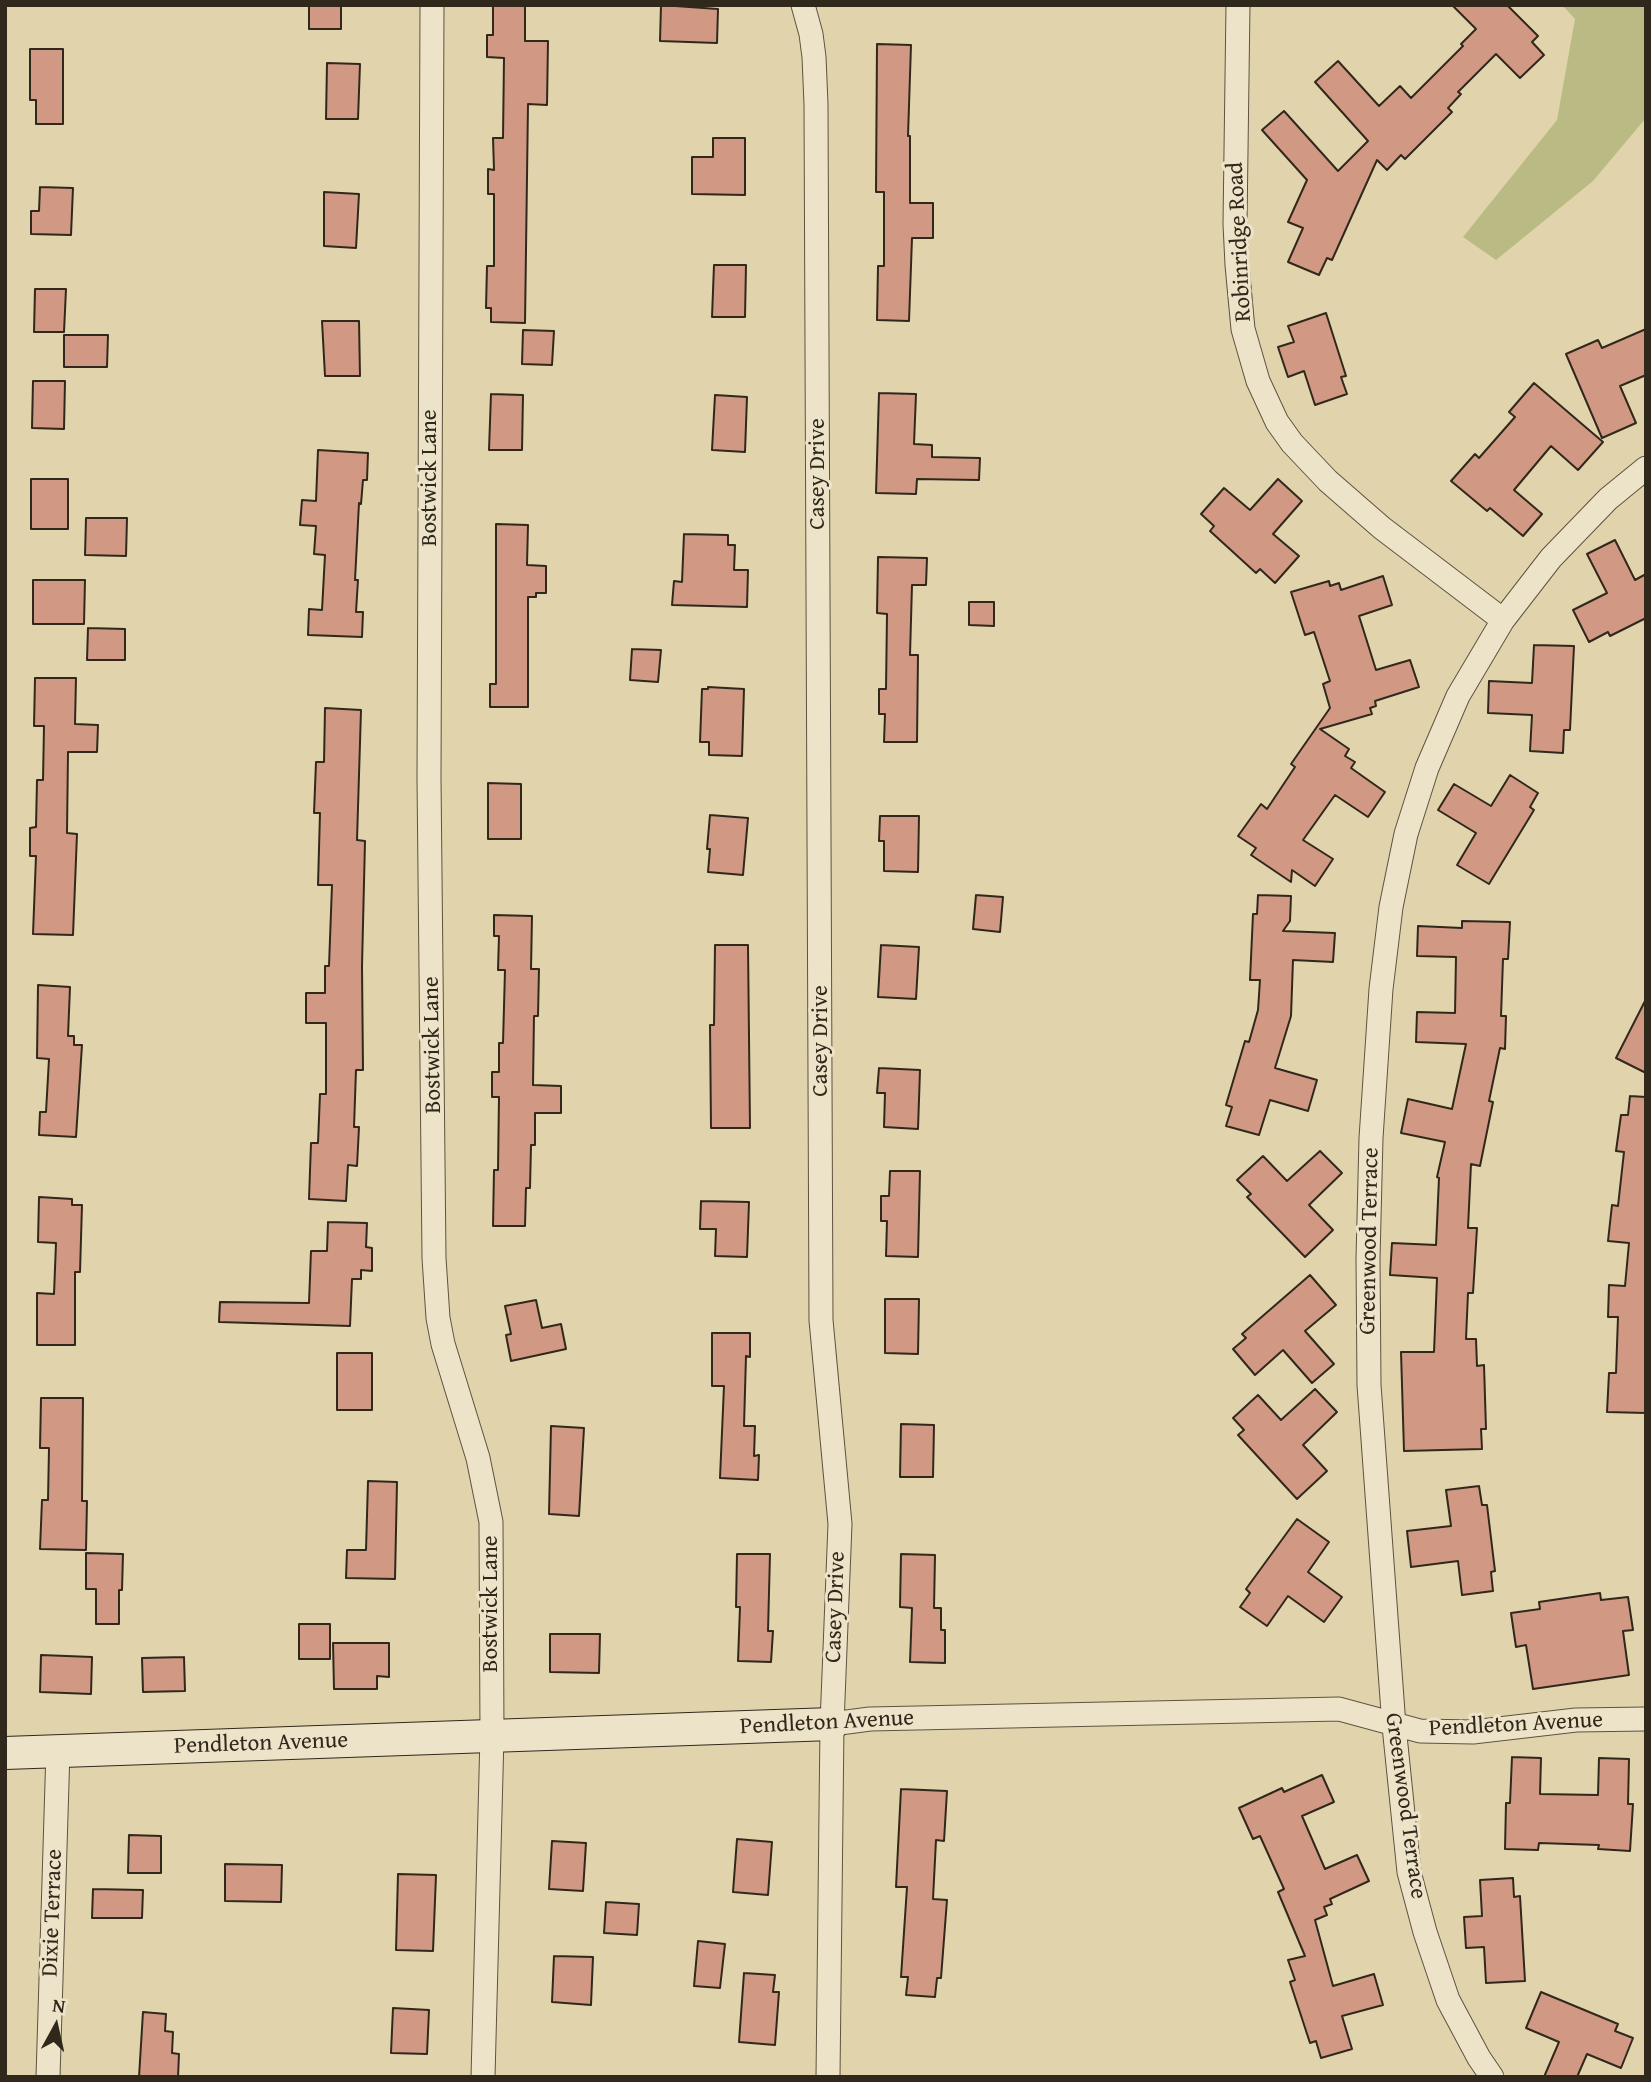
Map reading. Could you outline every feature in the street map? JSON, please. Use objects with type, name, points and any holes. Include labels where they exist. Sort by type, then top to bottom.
[{"type":"street","name":"Bostwick Lane","points":[[432,5],[429,778],[435,1289],[443,1344],[478,1458],[491,1522],[492,1736],[484,2077]]},
{"type":"street","name":"Casey Drive","points":[[803,5],[811,34],[816,104],[821,1320],[839,1524],[832,1724],[828,2077]]},
{"type":"street","name":"Robinridge Road","points":[[1238,5],[1235,224],[1237,265],[1243,329],[1267,402],[1292,443],[1328,481],[1382,528],[1503,621]]},
{"type":"street","name":"Greenwood Terrace","points":[[1492,2077],[1448,2000],[1425,1932],[1409,1872],[1394,1726],[1369,1385],[1371,1138],[1381,989],[1397,870],[1415,801],[1458,696],[1503,621],[1534,578],[1577,529],[1646,468]]},
{"type":"street","name":"Pendleton Avenue","points":[[5,1753],[832,1724],[870,1719],[1339,1709],[1420,1731],[1473,1732],[1576,1720],[1646,1719]]},
{"type":"street","name":"Dixie Terrace","points":[[48,2077],[58,1750]]},
{"type":"green space","points":[[1562,5],[1646,5],[1646,118],[1593,181],[1496,260],[1463,237],[1557,120],[1575,19]]},
{"type":"building","points":[[309,5],[341,5],[341,29],[309,29]]},
{"type":"building","points":[[493,5],[525,6],[525,41],[548,41],[547,105],[528,104],[525,323],[491,322],[491,308],[486,308],[487,266],[494,266],[494,194],[488,194],[488,169],[494,170],[493,138],[503,138],[504,58],[487,57],[487,35],[493,35]]},
{"type":"building","points":[[661,5],[718,9],[717,43],[660,41]]},
{"type":"building","points":[[1452,5],[1507,5],[1538,36],[1532,42],[1544,55],[1520,78],[1496,54],[1458,92],[1461,94],[1448,108],[1452,112],[1405,159],[1401,155],[1387,170],[1377,160],[1332,260],[1327,258],[1319,275],[1288,262],[1303,228],[1288,222],[1307,180],[1262,130],[1284,111],[1338,171],[1368,141],[1315,82],[1338,61],[1379,106],[1400,86],[1411,98],[1463,46],[1461,44],[1476,29]]},
{"type":"building","points":[[877,44],[911,45],[908,136],[910,203],[933,203],[933,238],[912,238],[909,321],[877,320],[878,266],[884,266],[884,192],[876,192]]},
{"type":"building","points":[[30,49],[63,49],[63,124],[36,124],[36,100],[30,100]]},
{"type":"building","points":[[327,63],[360,64],[358,119],[326,119]]},
{"type":"building","points":[[713,138],[745,138],[745,195],[692,194],[692,157],[713,157]]},
{"type":"building","points":[[40,187],[73,188],[71,235],[31,234],[31,211],[39,211]]},
{"type":"building","points":[[324,192],[359,194],[356,248],[324,246]]},
{"type":"building","points":[[714,265],[746,265],[745,317],[712,317]]},
{"type":"building","points":[[35,289],[66,289],[64,332],[34,332]]},
{"type":"building","points":[[1326,313],[1346,376],[1341,377],[1347,394],[1315,405],[1304,371],[1288,377],[1278,347],[1294,342],[1288,326]]},
{"type":"building","points":[[322,321],[359,321],[360,376],[325,376]]},
{"type":"building","points":[[1646,329],[1646,375],[1620,386],[1636,423],[1602,438],[1566,354],[1598,340],[1602,348]]},
{"type":"building","points":[[523,330],[554,331],[552,365],[522,364]]},
{"type":"building","points":[[64,335],[108,335],[107,367],[64,367]]},
{"type":"building","points":[[33,381],[65,381],[64,429],[32,428]]},
{"type":"building","points":[[1534,383],[1603,442],[1578,470],[1551,446],[1514,490],[1542,514],[1523,536],[1490,508],[1487,511],[1451,481],[1475,454],[1479,458],[1515,417],[1509,412]]},
{"type":"building","points":[[879,393],[916,394],[914,444],[932,445],[932,457],[980,458],[979,480],[917,479],[916,494],[876,493]]},
{"type":"building","points":[[491,394],[523,395],[522,450],[489,450]]},
{"type":"building","points":[[715,395],[747,397],[745,452],[712,450]]},
{"type":"building","points":[[318,450],[368,453],[367,480],[363,480],[361,504],[359,503],[355,580],[358,580],[356,612],[363,612],[362,637],[308,635],[309,609],[322,610],[325,555],[314,554],[316,526],[300,525],[302,500],[316,501]]},
{"type":"building","points":[[31,479],[68,479],[68,529],[31,529]]},
{"type":"building","points":[[1278,479],[1302,501],[1273,534],[1299,556],[1275,583],[1260,569],[1256,573],[1210,531],[1214,526],[1201,514],[1224,488],[1250,510]]},
{"type":"building","points":[[86,518],[127,518],[126,556],[85,555]]},
{"type":"building","points":[[496,524],[528,525],[527,565],[546,566],[546,593],[536,593],[536,597],[528,597],[528,707],[490,707],[490,684],[496,684]]},
{"type":"building","points":[[684,534],[728,535],[728,545],[735,545],[734,570],[748,570],[747,607],[672,605],[674,581],[682,582]]},
{"type":"building","points":[[1615,540],[1635,580],[1646,574],[1646,618],[1610,636],[1608,632],[1589,642],[1573,610],[1607,593],[1587,554]]},
{"type":"building","points":[[878,557],[927,558],[926,585],[912,585],[910,655],[918,655],[917,742],[884,742],[885,714],[879,714],[879,689],[886,689],[887,614],[877,613]]},
{"type":"building","points":[[1383,576],[1392,605],[1359,616],[1376,670],[1410,660],[1419,687],[1375,701],[1376,706],[1370,708],[1372,714],[1320,729],[1349,749],[1345,756],[1355,762],[1351,768],[1385,792],[1368,817],[1335,795],[1303,840],[1333,859],[1315,886],[1292,870],[1291,882],[1251,855],[1256,848],[1238,836],[1261,804],[1267,809],[1295,767],[1291,764],[1330,708],[1323,684],[1330,681],[1314,632],[1305,635],[1291,592],[1329,581],[1330,586],[1339,583],[1341,590]]},
{"type":"building","points":[[33,580],[85,580],[84,624],[33,624]]},
{"type":"building","points":[[969,602],[994,602],[994,626],[969,625]]},
{"type":"building","points":[[88,628],[125,629],[125,660],[87,660]]},
{"type":"building","points":[[1534,645],[1574,646],[1570,730],[1564,730],[1563,753],[1530,751],[1532,715],[1488,713],[1489,681],[1532,683]]},
{"type":"building","points":[[632,649],[661,650],[658,682],[630,680]]},
{"type":"building","points":[[35,678],[76,678],[75,724],[98,725],[97,752],[68,752],[67,833],[77,834],[73,935],[33,934],[36,856],[30,856],[30,828],[36,827],[37,780],[43,780],[44,726],[34,726]]},
{"type":"building","points":[[702,689],[744,689],[742,756],[709,755],[709,742],[700,742]]},
{"type":"building","points":[[325,708],[361,710],[357,840],[365,841],[363,1070],[356,1070],[354,1127],[359,1127],[357,1166],[348,1165],[346,1201],[309,1199],[311,1143],[318,1143],[320,1094],[326,1094],[326,1023],[306,1023],[306,993],[325,993],[325,966],[329,966],[332,885],[318,885],[320,813],[314,813],[316,762],[324,762]]},
{"type":"building","points":[[1510,775],[1538,793],[1530,807],[1534,810],[1489,884],[1457,865],[1476,833],[1438,810],[1454,784],[1491,806]]},
{"type":"building","points":[[488,783],[521,784],[521,839],[488,839]]},
{"type":"building","points":[[710,815],[748,818],[743,875],[708,872]]},
{"type":"building","points":[[880,816],[919,816],[918,872],[884,871],[884,841],[879,841]]},
{"type":"building","points":[[976,895],[1003,897],[1000,932],[973,929]]},
{"type":"building","points":[[1258,895],[1291,896],[1290,921],[1283,931],[1335,933],[1333,962],[1293,960],[1291,1016],[1275,1068],[1317,1080],[1308,1111],[1270,1100],[1259,1135],[1226,1126],[1232,1107],[1226,1105],[1245,1041],[1249,1042],[1258,1010],[1260,980],[1250,980],[1253,914],[1257,914]]},
{"type":"building","points":[[494,915],[532,916],[531,969],[539,969],[538,1016],[534,1016],[533,1085],[561,1086],[561,1113],[535,1113],[535,1145],[531,1145],[530,1188],[526,1188],[525,1226],[493,1226],[494,1170],[498,1170],[499,1097],[492,1097],[492,1072],[499,1072],[499,1043],[503,1043],[505,970],[498,970],[499,936],[494,936]]},
{"type":"building","points":[[1462,921],[1510,922],[1508,959],[1503,959],[1501,1016],[1506,1016],[1505,1049],[1500,1048],[1489,1101],[1493,1102],[1480,1166],[1471,1164],[1468,1228],[1477,1228],[1473,1293],[1468,1293],[1466,1339],[1476,1339],[1477,1366],[1484,1365],[1486,1429],[1481,1429],[1482,1449],[1404,1451],[1401,1352],[1434,1352],[1437,1278],[1390,1275],[1392,1243],[1436,1245],[1437,1177],[1445,1142],[1401,1133],[1408,1099],[1452,1109],[1466,1044],[1416,1042],[1417,1012],[1455,1013],[1456,957],[1417,956],[1418,926],[1462,928]]},
{"type":"building","points":[[715,945],[748,945],[750,1128],[711,1128],[710,1025],[714,1025]]},
{"type":"building","points":[[881,945],[919,947],[916,999],[878,997]]},
{"type":"building","points":[[38,985],[70,987],[68,1036],[74,1036],[74,1045],[82,1045],[76,1137],[39,1135],[40,1112],[46,1112],[49,1059],[37,1058]]},
{"type":"building","points":[[1646,999],[1646,1073],[1616,1058]]},
{"type":"building","points":[[879,1068],[920,1070],[918,1129],[884,1127],[885,1093],[877,1093]]},
{"type":"building","points":[[1630,1096],[1646,1097],[1646,1413],[1607,1412],[1609,1373],[1616,1373],[1618,1317],[1608,1317],[1609,1285],[1625,1286],[1629,1243],[1608,1241],[1612,1205],[1618,1206],[1624,1152],[1616,1151],[1621,1115],[1628,1115]]},
{"type":"building","points":[[1320,1151],[1342,1173],[1309,1205],[1333,1230],[1305,1257],[1247,1197],[1251,1194],[1237,1180],[1263,1156],[1287,1181]]},
{"type":"building","points":[[890,1171],[920,1171],[918,1257],[886,1256],[887,1221],[881,1221],[881,1196],[889,1196]]},
{"type":"building","points":[[39,1197],[72,1199],[72,1205],[82,1205],[80,1272],[75,1272],[75,1345],[37,1345],[37,1293],[54,1294],[56,1243],[38,1242]]},
{"type":"building","points":[[701,1201],[749,1202],[747,1257],[715,1256],[716,1229],[700,1229]]},
{"type":"building","points":[[328,1222],[367,1223],[366,1247],[372,1248],[372,1271],[361,1270],[361,1279],[352,1279],[350,1326],[219,1322],[220,1302],[309,1303],[311,1251],[327,1251]]},
{"type":"building","points":[[1310,1275],[1336,1305],[1305,1331],[1334,1364],[1312,1383],[1283,1350],[1255,1375],[1233,1349],[1246,1338],[1242,1334]]},
{"type":"building","points":[[885,1299],[919,1299],[918,1354],[885,1353]]},
{"type":"building","points":[[536,1300],[542,1328],[561,1324],[566,1349],[511,1361],[506,1335],[511,1334],[505,1306]]},
{"type":"building","points":[[712,1333],[750,1333],[750,1357],[746,1356],[744,1426],[755,1426],[754,1456],[759,1455],[758,1480],[720,1478],[724,1386],[712,1386]]},
{"type":"building","points":[[337,1353],[372,1353],[372,1410],[337,1410]]},
{"type":"building","points":[[1315,1389],[1337,1412],[1303,1445],[1327,1471],[1297,1499],[1238,1435],[1244,1430],[1233,1418],[1258,1395],[1281,1420]]},
{"type":"building","points":[[41,1398],[83,1398],[82,1501],[87,1501],[86,1550],[40,1549],[42,1500],[48,1500],[49,1448],[40,1448]]},
{"type":"building","points":[[901,1424],[934,1425],[933,1477],[900,1477]]},
{"type":"building","points":[[551,1426],[584,1428],[579,1516],[549,1514]]},
{"type":"building","points":[[368,1481],[397,1482],[395,1579],[346,1578],[347,1550],[366,1550]]},
{"type":"building","points":[[1479,1486],[1482,1505],[1487,1505],[1495,1571],[1491,1572],[1493,1591],[1462,1595],[1458,1561],[1411,1567],[1407,1531],[1451,1526],[1446,1490]]},
{"type":"building","points":[[1297,1519],[1329,1542],[1308,1572],[1342,1597],[1324,1622],[1288,1596],[1267,1626],[1240,1607],[1250,1593],[1246,1589]]},
{"type":"building","points":[[86,1553],[123,1554],[119,1624],[96,1624],[96,1589],[86,1589]]},
{"type":"building","points":[[737,1554],[770,1554],[768,1631],[773,1631],[771,1662],[738,1661],[740,1607],[736,1607]]},
{"type":"building","points":[[901,1554],[935,1555],[934,1608],[941,1608],[941,1630],[945,1630],[945,1663],[910,1662],[912,1608],[900,1607]]},
{"type":"building","points":[[1600,1593],[1601,1600],[1628,1597],[1633,1630],[1623,1631],[1629,1675],[1533,1689],[1526,1645],[1516,1647],[1511,1613],[1540,1609],[1539,1602]]},
{"type":"building","points":[[299,1624],[330,1624],[330,1659],[299,1659]]},
{"type":"building","points":[[550,1634],[600,1634],[599,1673],[550,1672]]},
{"type":"building","points":[[333,1643],[389,1643],[389,1677],[377,1676],[377,1689],[334,1689]]},
{"type":"building","points":[[41,1655],[92,1657],[91,1694],[40,1692]]},
{"type":"building","points":[[184,1657],[185,1691],[143,1692],[142,1658]]},
{"type":"building","points":[[1512,1757],[1541,1758],[1540,1794],[1598,1795],[1599,1758],[1629,1759],[1628,1804],[1633,1804],[1630,1851],[1598,1849],[1599,1845],[1539,1843],[1538,1850],[1505,1849],[1506,1803],[1510,1803]]},
{"type":"building","points":[[1322,1775],[1334,1802],[1302,1816],[1325,1869],[1357,1855],[1369,1881],[1330,1899],[1332,1904],[1324,1907],[1327,1915],[1315,1920],[1333,1986],[1374,1974],[1383,2005],[1342,2016],[1352,2049],[1321,2058],[1316,2041],[1310,2043],[1290,1982],[1295,1980],[1288,1960],[1305,1956],[1278,1892],[1284,1889],[1260,1836],[1253,1839],[1239,1808],[1282,1788],[1284,1792]]},
{"type":"building","points":[[901,1789],[947,1791],[944,1841],[936,1840],[933,1899],[947,1900],[941,1978],[937,1978],[935,1997],[906,1995],[908,1977],[901,1977],[907,1887],[896,1887]]},
{"type":"building","points":[[129,1835],[161,1836],[161,1873],[128,1873]]},
{"type":"building","points":[[737,1839],[772,1842],[768,1895],[733,1892]]},
{"type":"building","points":[[552,1841],[586,1843],[583,1891],[549,1889]]},
{"type":"building","points":[[225,1864],[282,1865],[281,1902],[225,1901]]},
{"type":"building","points":[[398,1874],[436,1875],[433,1951],[396,1950]]},
{"type":"building","points":[[1513,1878],[1514,1897],[1520,1896],[1525,1981],[1486,1983],[1484,1947],[1466,1948],[1464,1917],[1482,1916],[1480,1880]]},
{"type":"building","points":[[93,1889],[143,1890],[142,1918],[92,1918]]},
{"type":"building","points":[[606,1902],[639,1904],[637,1935],[604,1933]]},
{"type":"building","points":[[698,1941],[725,1944],[720,1988],[694,1986]]},
{"type":"building","points":[[554,1956],[593,1957],[591,2005],[552,2002]]},
{"type":"building","points":[[744,1973],[775,1975],[773,1992],[779,1992],[775,2045],[739,2042]]},
{"type":"building","points":[[1541,1992],[1618,2024],[1615,2031],[1633,2038],[1621,2068],[1587,2054],[1577,2077],[1544,2077],[1559,2042],[1526,2028]]},
{"type":"building","points":[[393,2008],[429,2010],[427,2054],[391,2053]]},
{"type":"building","points":[[143,2012],[166,2014],[165,2031],[173,2032],[172,2053],[179,2054],[178,2077],[139,2077]]}]
